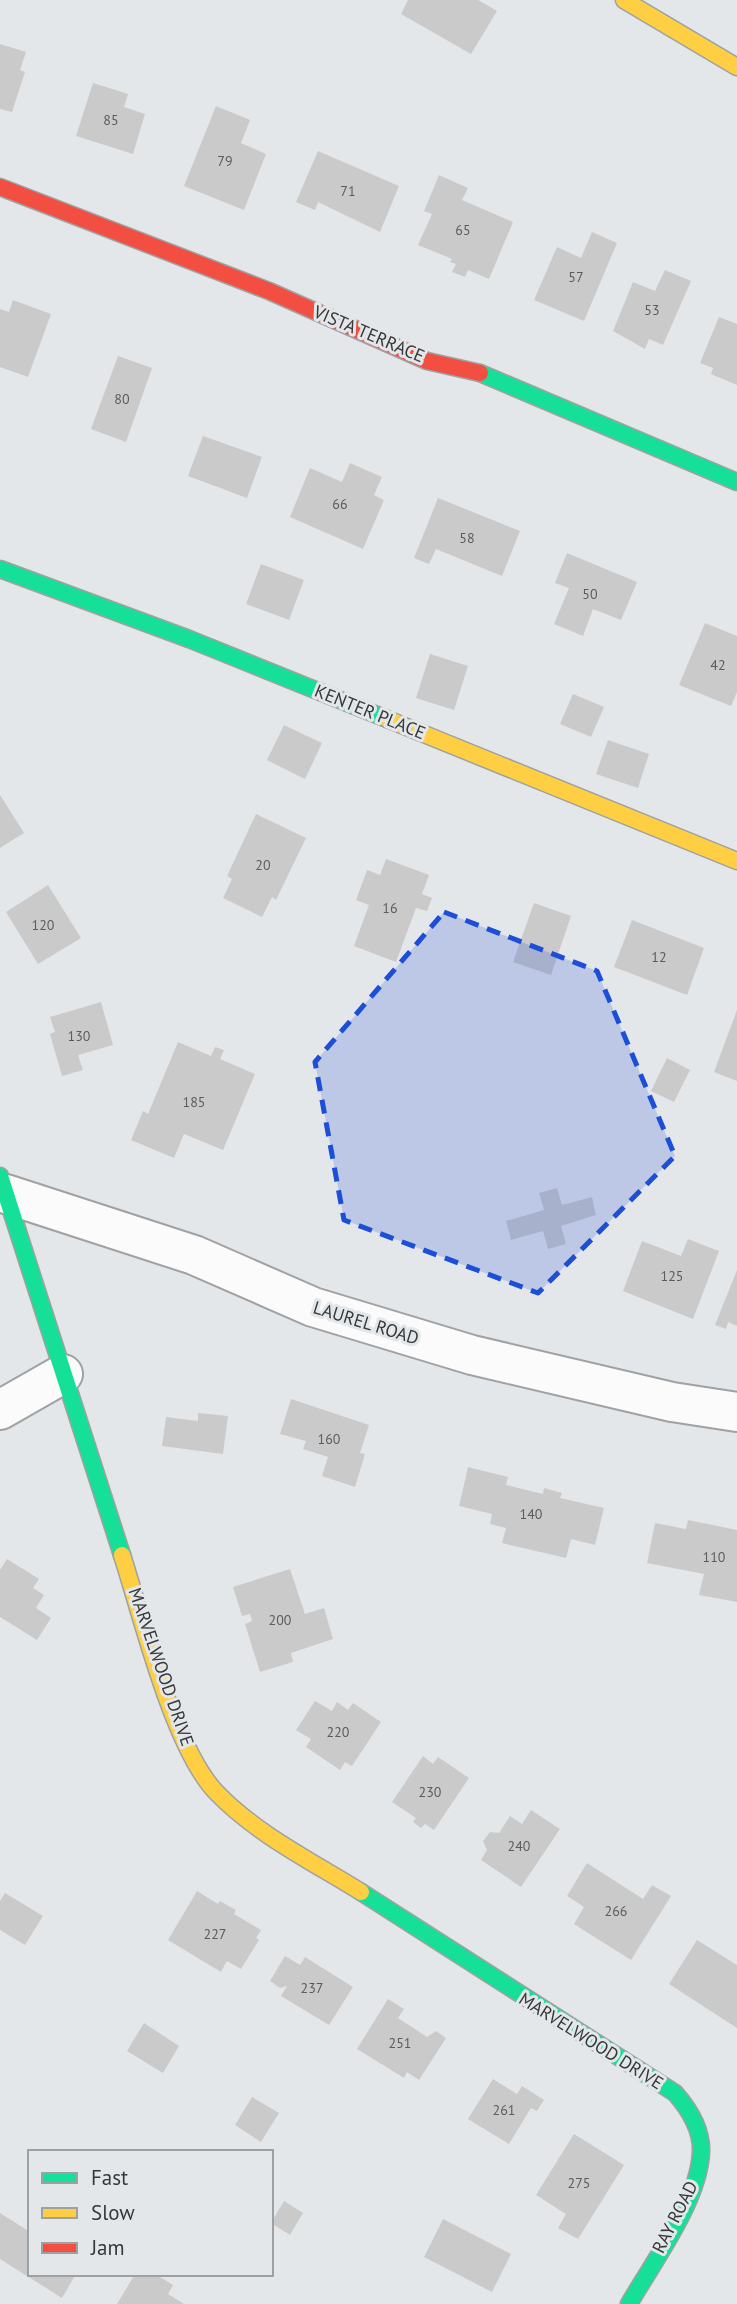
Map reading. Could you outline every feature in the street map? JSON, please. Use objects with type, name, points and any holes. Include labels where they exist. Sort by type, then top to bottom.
[{"type":"street","points":[[624,0],[737,67]]},
{"type":"street","name":"VISTA TERRACE","points":[[0,187],[269,291],[427,361],[492,376],[737,482]]},
{"type":"street","name":"KENTER PLACE","points":[[0,569],[188,639],[737,861]]},
{"type":"street","name":"MARVELWOOD DRIVE","points":[[3,1185],[170,1703],[189,1750],[215,1791],[251,1822],[392,1915],[675,2093],[697,2125]]},
{"type":"street","name":"LAUREL ROAD","points":[[3,1185],[194,1255],[313,1307],[472,1355],[672,1402],[737,1412]]},
{"type":"street","points":[[0,1410],[63,1374]]},
{"type":"street","name":"RAY ROAD","points":[[629,2304],[699,2169],[701,2152],[697,2125]]},
{"type":"highlighted area","points":[[444,912],[597,971],[675,1156],[538,1293],[344,1220],[315,1062]]},
{"type":"building","points":[[408,0],[478,0],[497,11],[471,54],[401,14]]},
{"type":"building","points":[[0,44],[26,52],[20,70],[25,72],[12,112],[0,109]]},
{"type":"building","points":[[93,83],[128,94],[124,107],[145,114],[133,154],[76,136]]},
{"type":"building","points":[[216,106],[250,120],[241,143],[266,154],[244,210],[184,186]]},
{"type":"building","points":[[318,151],[399,186],[380,232],[318,202],[315,210],[296,202]]},
{"type":"building","points":[[439,175],[468,188],[462,200],[513,222],[489,279],[468,270],[465,277],[452,272],[456,264],[450,262],[452,259],[418,245],[432,214],[424,211]]},
{"type":"building","points":[[592,232],[617,243],[584,321],[534,300],[557,247],[581,258]]},
{"type":"building","points":[[665,270],[691,281],[663,345],[649,339],[645,349],[613,331],[633,282],[655,291]]},
{"type":"building","points":[[13,300],[51,314],[28,377],[0,367],[0,309],[9,312]]},
{"type":"building","points":[[719,317],[737,324],[737,385],[711,374],[713,368],[700,363]]},
{"type":"building","points":[[118,356],[152,368],[126,442],[91,429]]},
{"type":"building","points":[[203,436],[262,457],[247,498],[188,476]]},
{"type":"building","points":[[350,463],[382,477],[374,495],[384,500],[363,549],[290,517],[310,468],[342,482]]},
{"type":"building","points":[[438,498],[520,531],[502,576],[436,549],[429,564],[414,558]]},
{"type":"building","points":[[567,553],[637,582],[621,620],[593,609],[583,636],[554,624],[569,588],[555,583]]},
{"type":"building","points":[[261,564],[304,580],[289,620],[246,604]]},
{"type":"building","points":[[705,623],[737,636],[737,692],[731,706],[679,685]]},
{"type":"building","points":[[430,654],[468,666],[454,710],[416,698]]},
{"type":"building","points":[[573,694],[604,707],[591,737],[560,724]]},
{"type":"building","points":[[284,725],[322,743],[305,779],[267,760]]},
{"type":"building","points":[[608,740],[649,754],[638,788],[596,774]]},
{"type":"building","points":[[0,795],[24,833],[0,848]]},
{"type":"building","points":[[256,814],[306,838],[276,900],[272,897],[262,917],[223,898],[232,879],[227,876]]},
{"type":"building","points":[[386,859],[429,875],[422,894],[432,898],[427,911],[416,908],[396,962],[354,946],[369,905],[356,900],[367,870],[380,875]]},
{"type":"building","points":[[48,885],[81,938],[38,964],[6,912]]},
{"type":"building","points":[[534,903],[571,916],[551,975],[513,962]]},
{"type":"building","points":[[632,920],[704,948],[687,995],[614,967]]},
{"type":"building","points":[[101,1002],[113,1045],[78,1055],[83,1070],[62,1076],[50,1034],[55,1032],[50,1017]]},
{"type":"building","points":[[737,1010],[737,1081],[714,1072]]},
{"type":"building","points":[[178,1042],[211,1056],[215,1047],[224,1050],[220,1059],[255,1074],[223,1150],[184,1134],[174,1158],[131,1140],[143,1111],[148,1114]]},
{"type":"building","points":[[667,1058],[690,1070],[674,1102],[651,1091]]},
{"type":"building","points":[[557,1188],[562,1205],[592,1197],[596,1215],[561,1226],[566,1244],[548,1249],[543,1231],[511,1240],[506,1221],[544,1210],[539,1193]]},
{"type":"building","points":[[688,1239],[719,1251],[693,1319],[623,1291],[642,1241],[681,1256]]},
{"type":"building","points":[[737,1270],[737,1326],[728,1322],[726,1329],[715,1325]]},
{"type":"building","points":[[291,1399],[369,1425],[360,1453],[365,1454],[355,1487],[322,1476],[328,1457],[303,1449],[306,1441],[280,1434]]},
{"type":"building","points":[[198,1413],[228,1416],[223,1454],[162,1446],[166,1417],[198,1421]]},
{"type":"building","points":[[468,1467],[508,1477],[506,1485],[543,1494],[544,1488],[562,1493],[560,1498],[604,1508],[595,1545],[571,1539],[566,1558],[502,1543],[506,1528],[490,1524],[492,1514],[459,1506]]},
{"type":"building","points":[[688,1520],[737,1530],[737,1602],[699,1595],[704,1574],[647,1563],[655,1523],[686,1529]]},
{"type":"building","points":[[7,1559],[39,1579],[33,1588],[44,1595],[36,1608],[51,1618],[37,1640],[0,1617],[0,1570]]},
{"type":"building","points":[[290,1569],[305,1614],[324,1608],[333,1639],[291,1653],[293,1662],[260,1672],[245,1624],[252,1621],[250,1614],[242,1616],[233,1587]]},
{"type":"building","points":[[315,1701],[332,1711],[337,1702],[348,1710],[353,1703],[381,1722],[352,1766],[345,1762],[340,1770],[306,1747],[311,1739],[296,1730]]},
{"type":"building","points":[[423,1756],[433,1764],[438,1757],[469,1778],[434,1830],[425,1824],[421,1828],[413,1822],[416,1818],[392,1802]]},
{"type":"building","points":[[531,1810],[560,1829],[521,1887],[481,1860],[487,1850],[483,1841],[490,1832],[499,1833],[510,1816],[522,1824]]},
{"type":"building","points":[[587,1863],[643,1899],[652,1885],[671,1896],[631,1960],[574,1924],[584,1907],[567,1896]]},
{"type":"building","points":[[197,1891],[218,1904],[220,1901],[236,1910],[234,1914],[261,1930],[256,1938],[259,1940],[241,1969],[227,1961],[221,1972],[168,1940]]},
{"type":"building","points":[[5,1893],[43,1916],[25,1945],[0,1930],[0,1901]]},
{"type":"building","points":[[697,1940],[737,1965],[737,2028],[669,1984]]},
{"type":"building","points":[[285,1956],[300,1965],[305,1957],[353,1987],[329,2025],[281,1996],[287,1986],[280,1988],[270,1981]]},
{"type":"building","points":[[388,1999],[404,2009],[398,2018],[427,2037],[436,2031],[446,2038],[419,2080],[407,2072],[404,2078],[357,2049]]},
{"type":"building","points":[[144,2023],[179,2046],[163,2073],[127,2051]]},
{"type":"building","points":[[493,2079],[517,2094],[522,2086],[544,2100],[537,2111],[531,2108],[509,2144],[468,2119]]},
{"type":"building","points":[[252,2097],[279,2113],[261,2142],[235,2125]]},
{"type":"building","points":[[574,2134],[624,2165],[578,2239],[558,2228],[566,2214],[536,2195]]},
{"type":"building","points":[[284,2201],[303,2213],[290,2235],[273,2224]]},
{"type":"building","points":[[0,2213],[28,2231],[28,2276],[75,2276],[62,2298],[0,2259]]},
{"type":"building","points":[[443,2219],[511,2254],[492,2292],[424,2257]]},
{"type":"building","points":[[134,2276],[158,2276],[173,2285],[168,2294],[184,2304],[117,2304]]},
{"type":"traffic: fast","points":[[480,373],[737,482]]},
{"type":"traffic: fast","points":[[0,569],[189,639],[387,719]]},
{"type":"traffic: fast","points":[[0,1176],[122,1555]]},
{"type":"traffic: fast","points":[[361,1892],[675,2093],[690,2113],[701,2144],[698,2171],[692,2191],[673,2231],[629,2304]]},
{"type":"traffic: slow","points":[[624,0],[737,67]]},
{"type":"traffic: slow","points":[[387,719],[737,861]]},
{"type":"traffic: slow","points":[[122,1555],[160,1680],[186,1745],[200,1771],[216,1792],[249,1821],[361,1892]]},
{"type":"traffic: jam","points":[[0,187],[269,291],[427,361],[480,373]]}]
